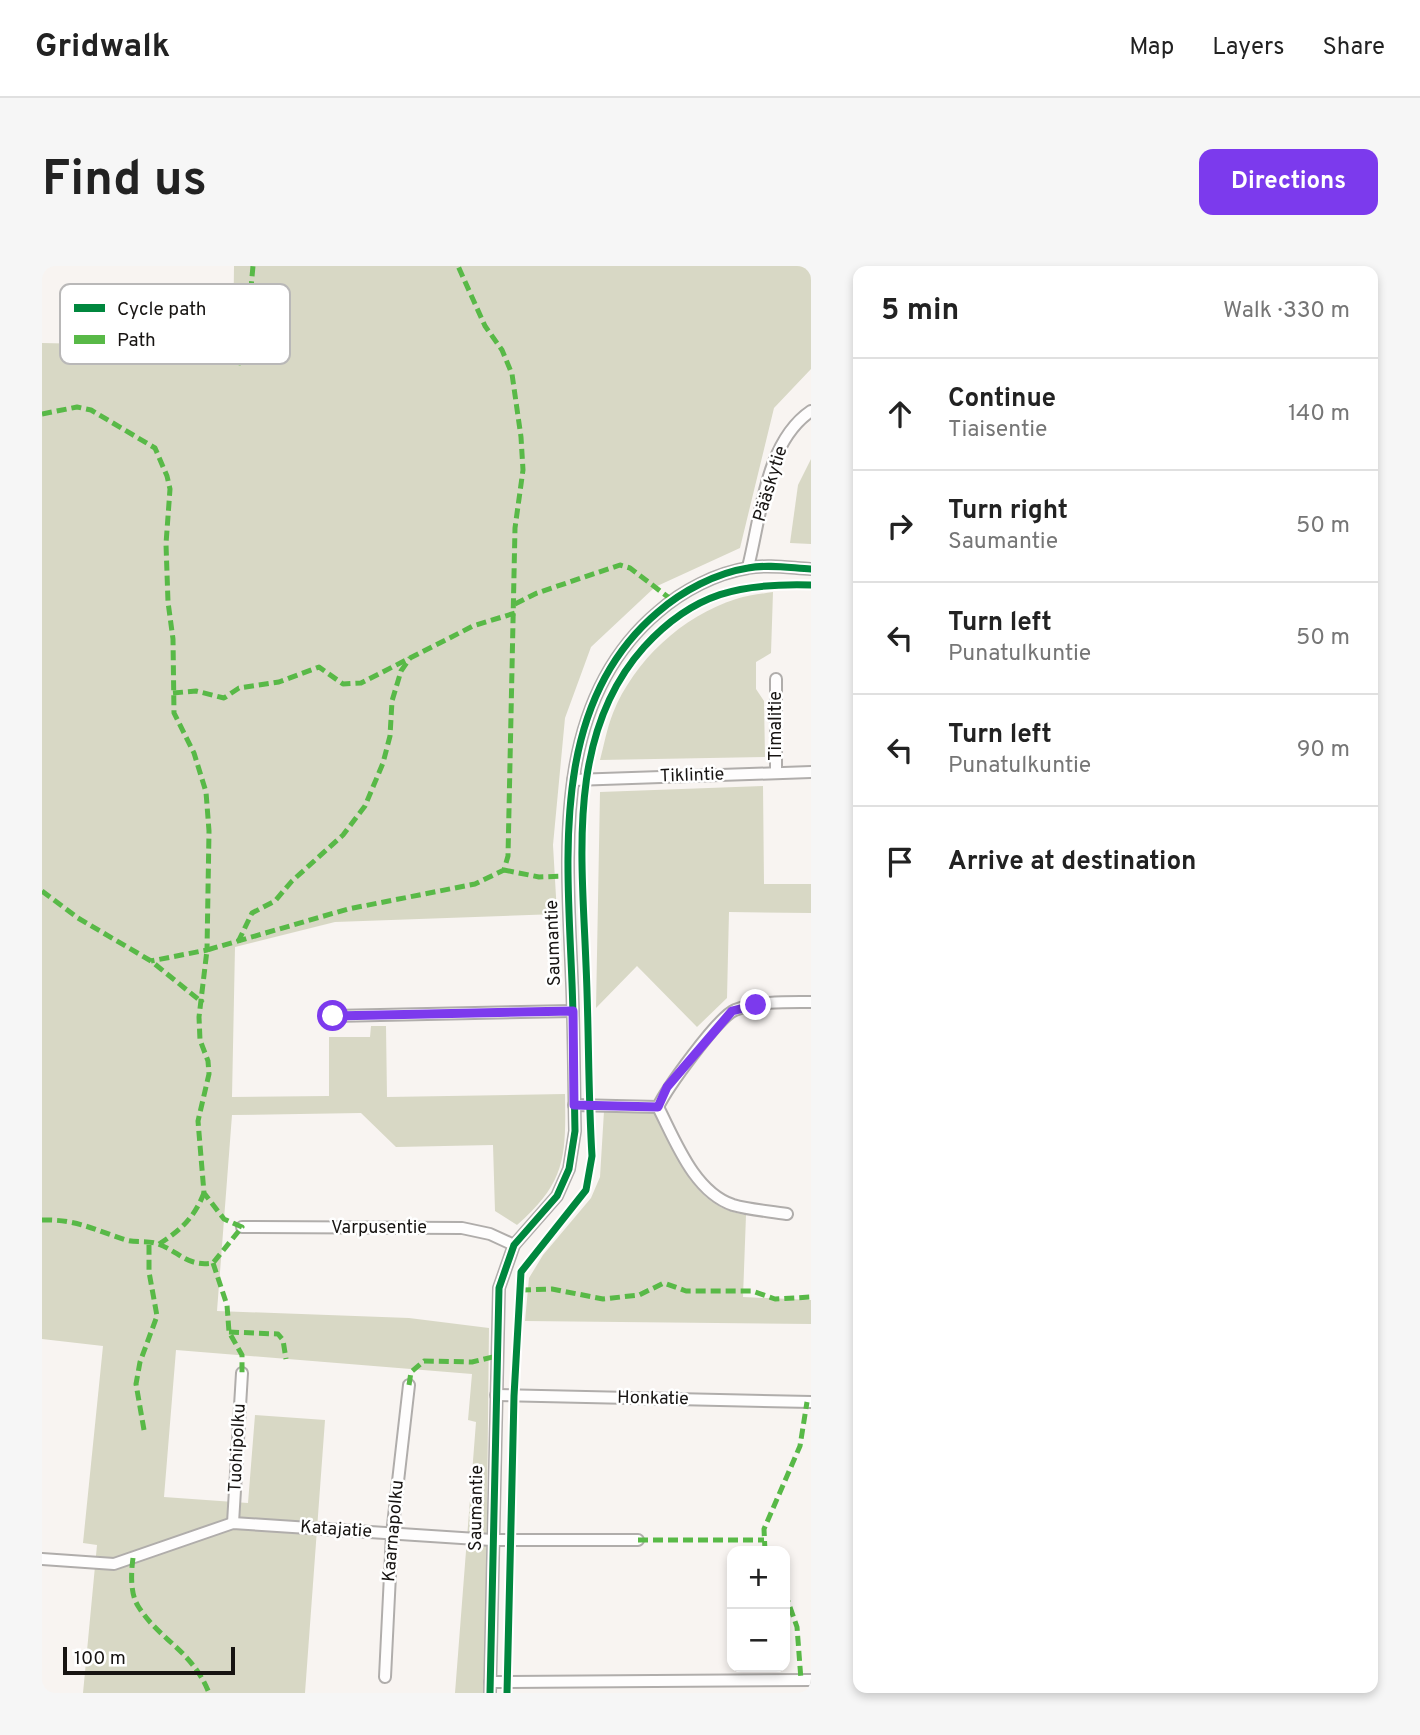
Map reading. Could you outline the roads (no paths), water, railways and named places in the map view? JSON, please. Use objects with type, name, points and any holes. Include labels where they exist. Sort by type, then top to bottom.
[{"type":"street","name":"Pääskytie","points":[[748,567],[781,445],[799,419],[811,411]]},
{"type":"street","name":"Saumantie","points":[[490,1688],[499,1288],[514,1245],[557,1196],[569,1169],[575,1131],[568,858],[573,780],[582,730],[594,693],[615,657],[643,624],[675,598],[713,579],[748,567],[811,569]]},
{"type":"street","name":"Timalitie","points":[[776,679],[776,773]]},
{"type":"street","name":"Tiklintie","points":[[573,780],[811,772]]},
{"type":"street","points":[[658,1107],[667,1087],[732,1011],[756,1005],[811,1002]]},
{"type":"street","points":[[333,1016],[573,1011]]},
{"type":"street","points":[[574,1105],[658,1107]]},
{"type":"street","points":[[658,1107],[684,1156],[708,1190],[732,1204],[787,1214]]},
{"type":"street","name":"Varpusentie","points":[[242,1227],[462,1228],[490,1234],[514,1245]]},
{"type":"street","name":"Tuohipolku","points":[[233,1523],[242,1373]]},
{"type":"street","name":"Kaarnapolku","points":[[385,1677],[392,1534],[409,1385]]},
{"type":"street","name":"Honkatie","points":[[496,1395],[811,1402]]},
{"type":"street","name":"Katajatie","points":[[42,1559],[114,1564],[233,1523],[492,1540],[638,1540]]},
{"type":"street","points":[[490,1688],[811,1680]]}]
